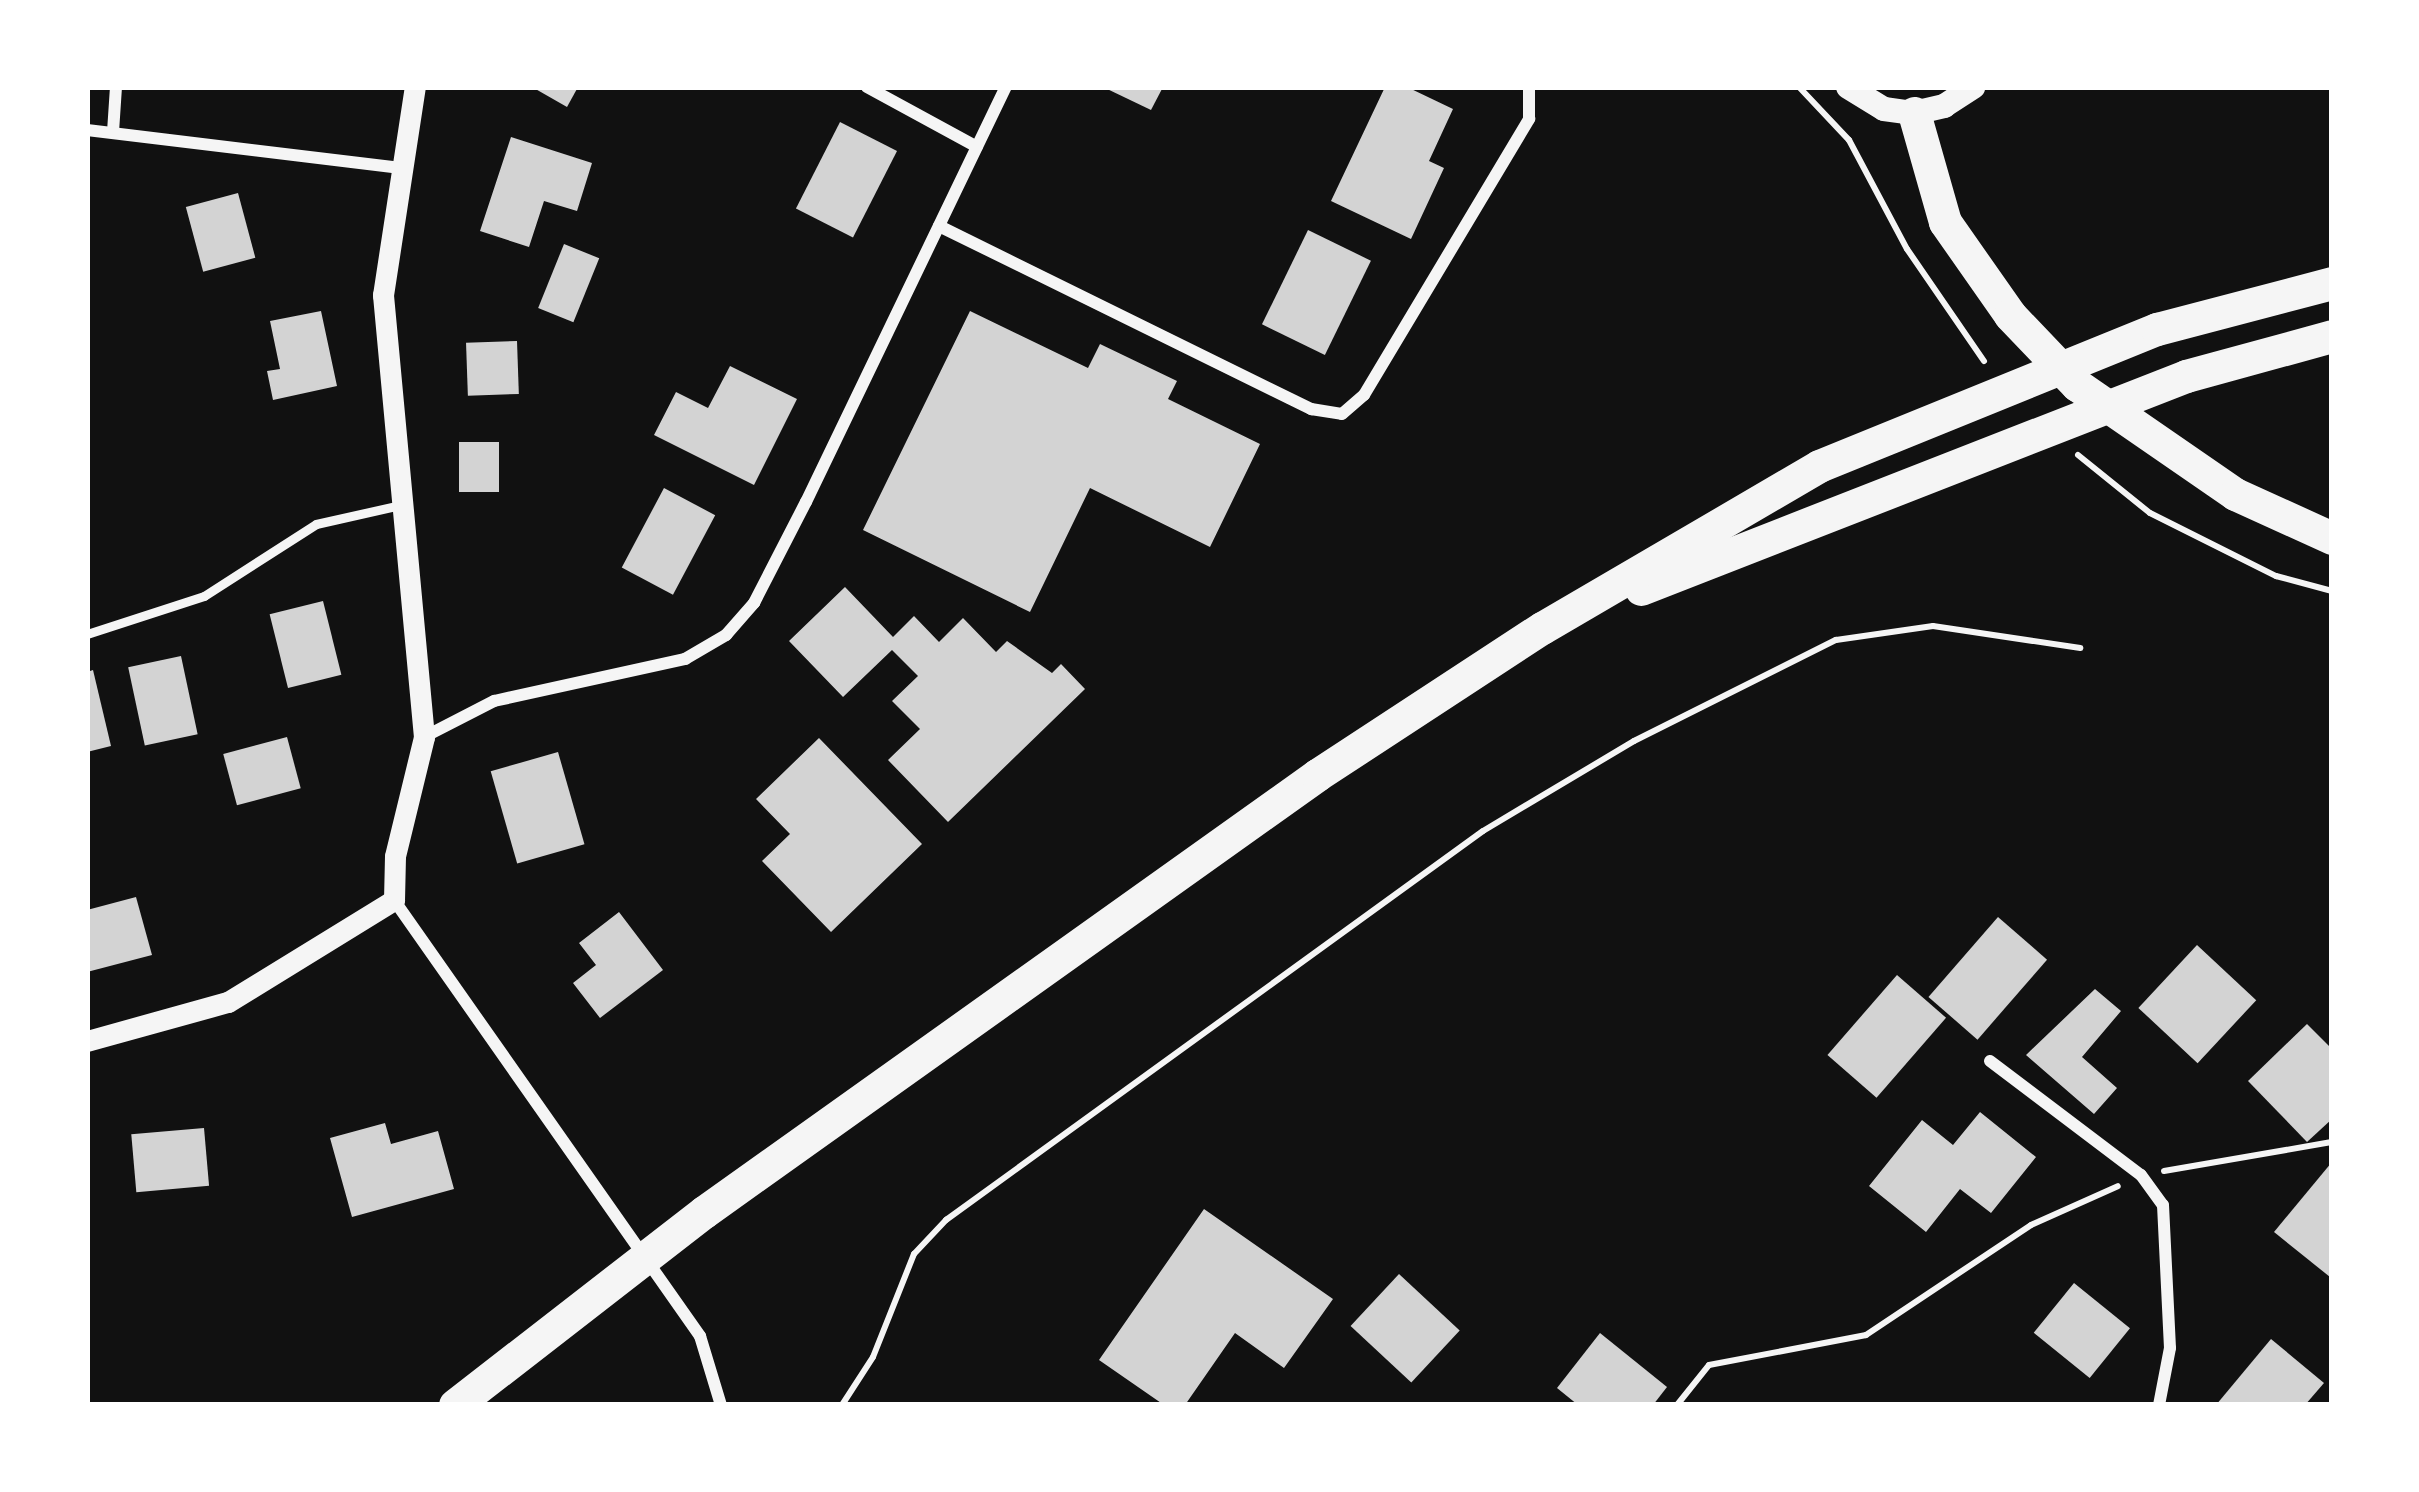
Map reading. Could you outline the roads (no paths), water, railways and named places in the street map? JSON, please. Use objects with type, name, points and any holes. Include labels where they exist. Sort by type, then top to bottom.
[{"type":"highway","points":[[1914,112],[1945,222],[2010,314],[2077,385],[2235,494],[2332,538]]},
{"type":"highway","points":[[455,1405],[704,1212],[1316,775],[1542,628],[1819,466],[1962,403],[2157,329],[2332,283]]},
{"type":"highway","points":[[1542,628],[2186,376],[2332,336]]},
{"type":"main road","points":[[1848,87],[1884,109],[1914,112],[1944,106],[1973,87]]},
{"type":"street","points":[[113,132],[116,87]]},
{"type":"street","points":[[415,87],[383,295],[424,737],[394,856],[394,900],[688,1318],[721,1405]]},
{"type":"street","points":[[867,87],[977,147]]},
{"type":"street","points":[[424,737],[494,701],[685,659],[726,634],[754,603],[1006,87]]},
{"type":"street","points":[[939,226],[1311,409],[1342,413],[1364,395],[1529,119],[1528,87]]},
{"type":"street","points":[[87,130],[399,169]]},
{"type":"street","points":[[87,1041],[228,1002],[394,900]]},
{"type":"street","points":[[1990,1061],[2141,1175],[2164,1205],[2170,1348],[2158,1405]]},
{"type":"lane","points":[[87,634],[204,596],[316,524],[402,504]]}]
